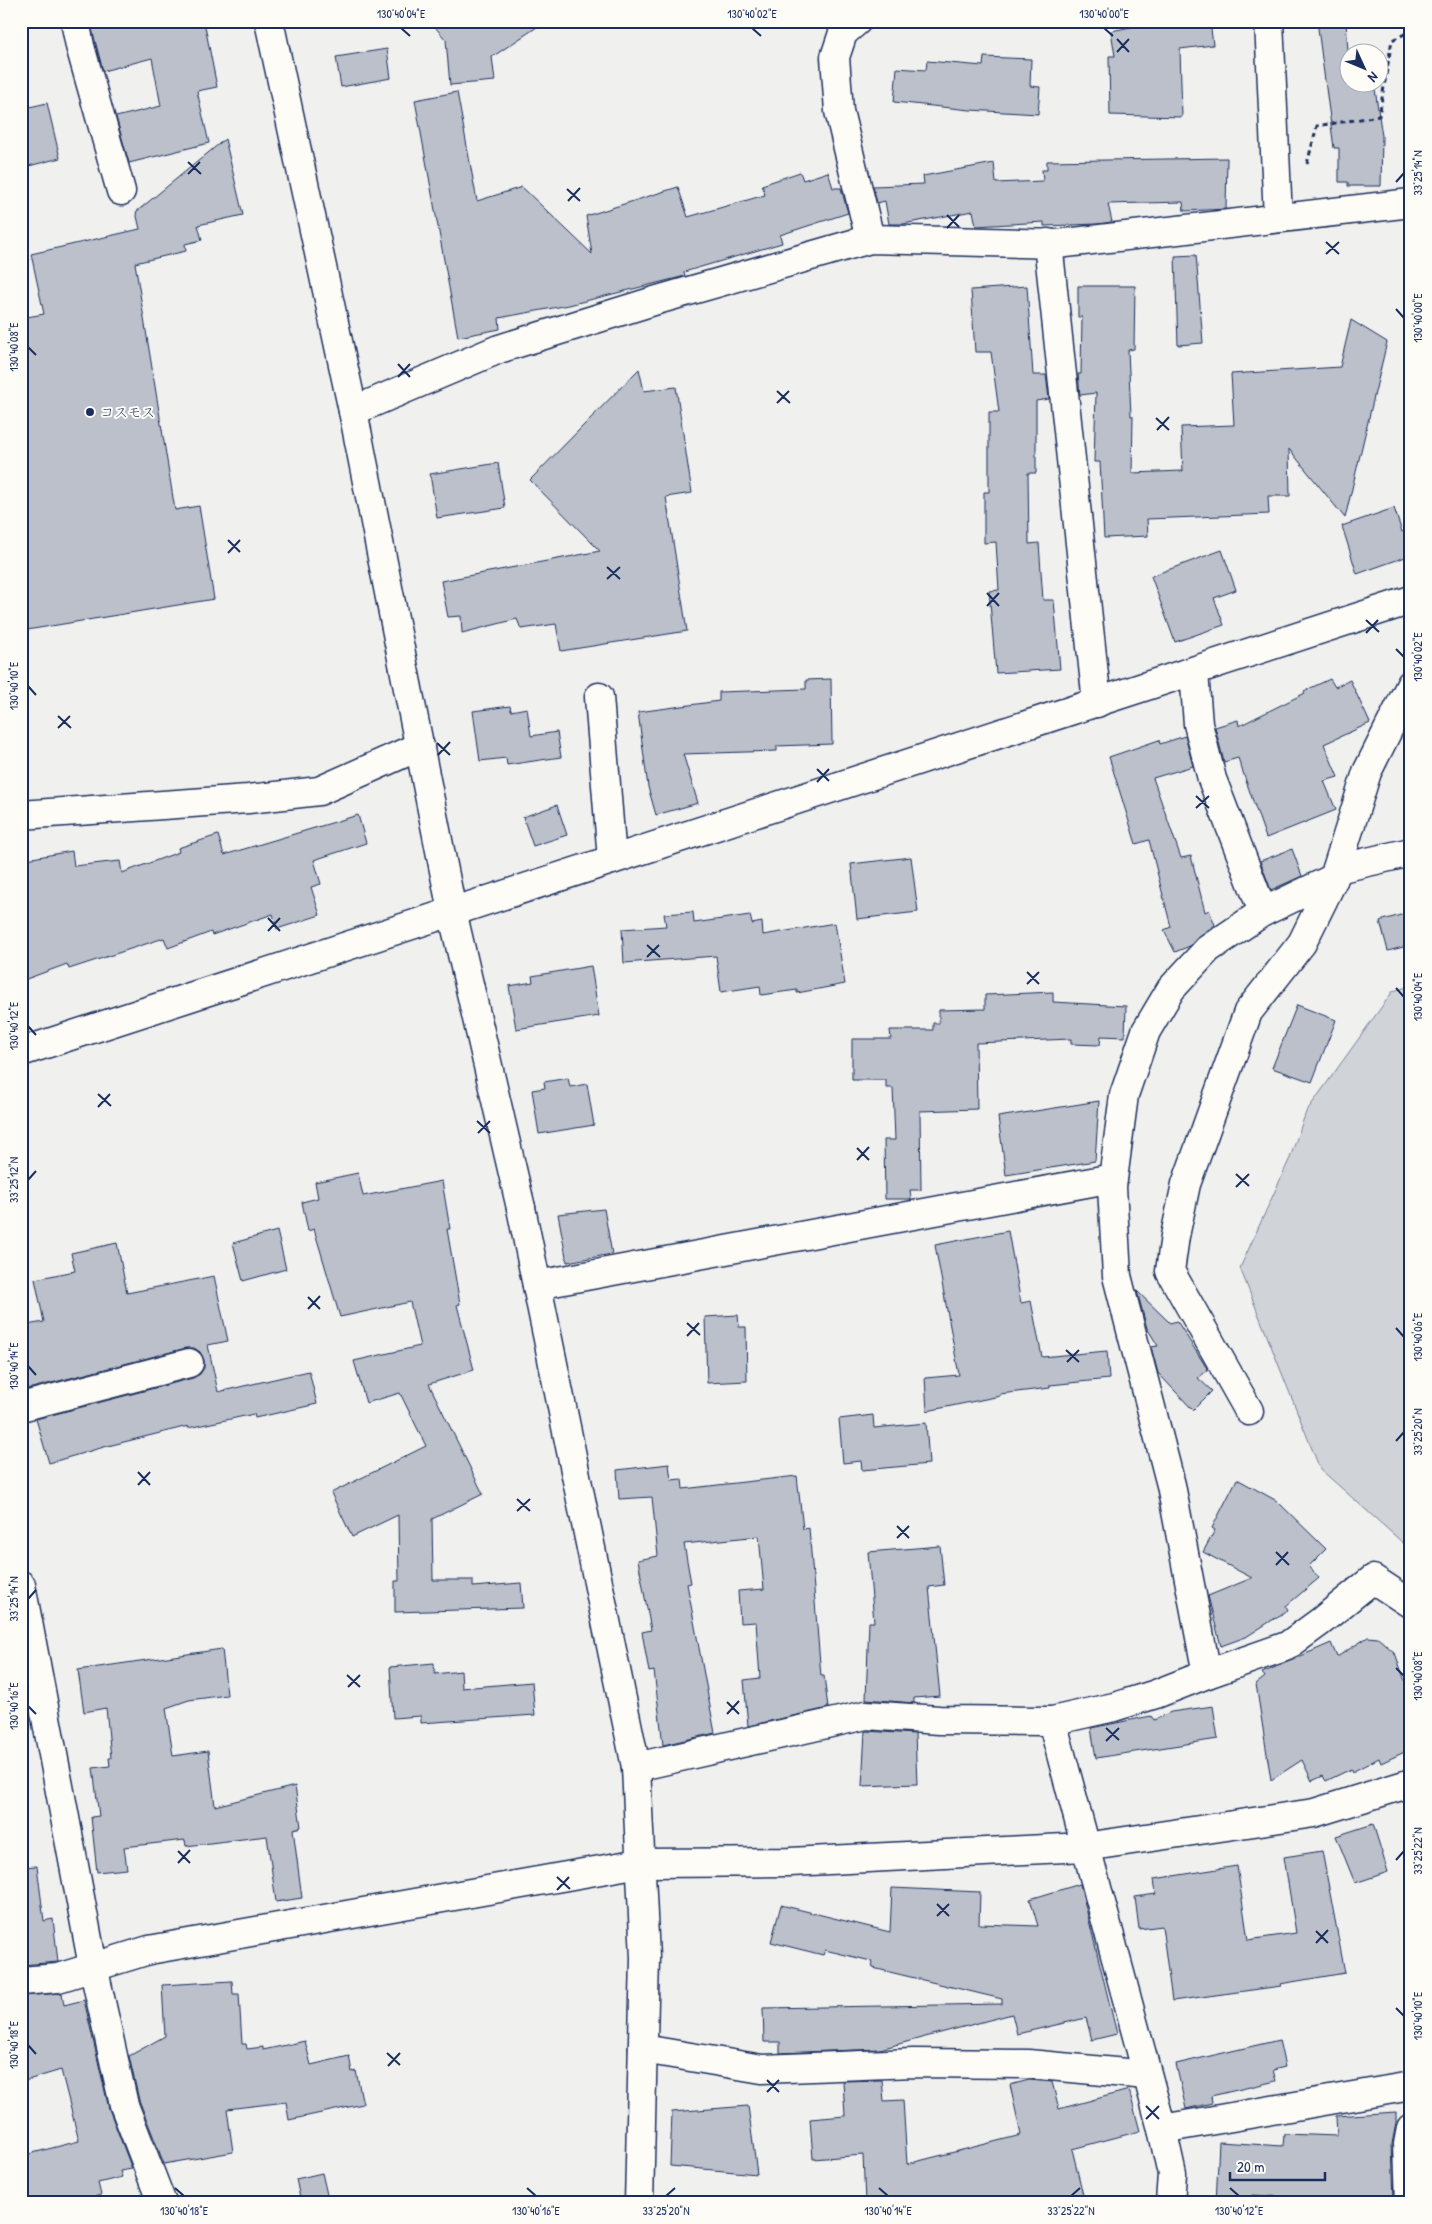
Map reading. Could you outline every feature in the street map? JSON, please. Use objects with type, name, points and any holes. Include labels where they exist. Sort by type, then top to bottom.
[{"type":"street","points":[[75,21],[80,46],[121,190]]},
{"type":"street","points":[[269,21],[353,411],[452,911],[521,1208],[636,1767],[646,1958],[639,2203]]},
{"type":"street","points":[[857,21],[844,33],[835,56],[839,110],[870,239]]},
{"type":"street","points":[[1269,21],[1278,218]]},
{"type":"street","points":[[353,411],[499,348],[870,239],[1048,244],[1411,203]]},
{"type":"street","points":[[1048,244],[1098,703]]},
{"type":"street","points":[[21,1052],[1411,600]]},
{"type":"street","points":[[1194,672],[1198,724],[1212,779],[1263,912]]},
{"type":"street","points":[[1249,1412],[1170,1271],[1186,1184],[1248,1012],[1302,942],[1335,874],[1367,772],[1411,684]]},
{"type":"street","points":[[599,697],[612,860]]},
{"type":"street","points":[[21,815],[248,799],[320,791],[420,746]]},
{"type":"street","points":[[1207,1674],[1171,1485],[1117,1276],[1113,1178],[1124,1095],[1146,1031],[1171,989],[1208,949],[1263,912],[1335,874],[1411,852]]},
{"type":"street","points":[[537,1285],[1113,1178]]},
{"type":"street","points":[[21,1407],[189,1363]]},
{"type":"street","points":[[636,1767],[866,1715],[939,1720],[1052,1721],[1156,1694],[1287,1646],[1373,1579],[1411,1604]]},
{"type":"street","points":[[21,1585],[93,1966],[124,2105],[162,2203]]},
{"type":"street","points":[[1052,1721],[1162,2130],[1172,2174],[1170,2203]]},
{"type":"street","points":[[21,1981],[58,1978],[149,1950],[640,1863],[790,1862],[1085,1847],[1314,1813],[1411,1783]]},
{"type":"street","points":[[643,2049],[762,2069],[913,2063],[1028,2064],[1146,2075]]},
{"type":"street","points":[[1162,2130],[1411,2086]]},
{"type":"street","points":[[1410,2203],[1408,2144],[1411,2128]]},
{"type":"path","points":[[1305,171],[1317,126],[1379,116],[1392,40],[1411,31]]},
{"type":"shaded area","points":[[1411,986],[1411,1550],[1320,1469],[1240,1268],[1290,1158],[1306,1112],[1393,991]]},
{"type":"building","points":[[97,21],[204,21],[217,87],[197,91],[209,143],[129,163],[116,117],[161,106],[152,58],[103,71],[92,29],[99,27]]},
{"type":"building","points":[[430,21],[546,21],[492,57],[495,81],[450,85],[446,40]]},
{"type":"building","points":[[1135,21],[1210,21],[1213,45],[1180,49],[1182,117],[1110,115],[1109,56],[1115,56],[1111,31],[1136,26]]},
{"type":"building","points":[[1317,21],[1346,21],[1347,42],[1340,42],[1340,92],[1375,92],[1382,136],[1381,186],[1348,186],[1348,182],[1339,182],[1339,148],[1334,148]]},
{"type":"building","points":[[387,49],[391,78],[341,87],[336,57]]},
{"type":"building","points":[[984,57],[1031,59],[1030,86],[1040,87],[1038,114],[970,110],[894,102],[897,68],[926,70],[927,61],[983,66]]},
{"type":"building","points":[[457,92],[477,201],[522,187],[592,254],[586,216],[678,187],[688,217],[765,195],[762,185],[800,172],[803,180],[828,172],[833,188],[841,188],[848,213],[780,235],[782,243],[684,272],[685,276],[569,305],[499,318],[500,329],[458,337],[415,100]]},
{"type":"building","points":[[47,103],[60,158],[21,168],[21,109]]},
{"type":"building","name":"コスモス","points":[[225,139],[243,215],[198,225],[202,240],[185,244],[186,251],[135,263],[175,510],[199,506],[214,599],[21,631],[21,318],[44,314],[31,254],[140,229],[136,212]]},
{"type":"building","points":[[1227,158],[1226,209],[1184,211],[1183,202],[1108,204],[1112,222],[1097,224],[1044,226],[1044,222],[976,226],[973,211],[903,224],[889,224],[885,201],[877,203],[873,186],[924,184],[923,176],[994,163],[996,183],[1043,181],[1042,170],[1047,170],[1047,161]]},
{"type":"building","points":[[1196,255],[1203,343],[1178,345],[1175,256]]},
{"type":"building","points":[[1027,286],[1033,375],[1046,375],[1049,399],[1036,401],[1036,473],[1028,473],[1029,544],[1039,543],[1043,600],[1054,600],[1060,669],[996,673],[989,591],[999,590],[996,542],[984,543],[984,492],[989,492],[989,412],[999,412],[991,352],[975,352],[971,290]]},
{"type":"building","points":[[1078,286],[1135,286],[1134,349],[1128,350],[1131,416],[1133,416],[1132,473],[1183,471],[1181,427],[1234,425],[1231,374],[1340,367],[1351,320],[1387,342],[1345,518],[1289,449],[1290,496],[1268,496],[1269,514],[1147,519],[1148,536],[1104,538],[1100,462],[1094,462],[1096,393],[1080,395],[1078,374],[1081,374],[1082,317],[1078,317]]},
{"type":"building","points":[[639,369],[644,391],[676,387],[692,493],[666,497],[687,631],[561,651],[556,624],[521,629],[517,619],[462,633],[461,616],[448,617],[441,581],[600,551],[530,480]]},
{"type":"building","points":[[498,463],[505,508],[437,518],[430,474]]},
{"type":"building","points":[[1394,508],[1402,532],[1411,529],[1411,555],[1357,574],[1342,526]]},
{"type":"building","points":[[1222,550],[1236,590],[1214,598],[1224,625],[1175,642],[1151,576]]},
{"type":"building","points":[[831,679],[832,744],[777,746],[777,751],[683,754],[698,803],[656,815],[648,787],[638,712],[719,701],[719,692],[806,689],[806,680]]},
{"type":"building","points":[[1330,679],[1335,687],[1350,680],[1370,723],[1324,744],[1338,777],[1324,781],[1336,810],[1266,838],[1238,758],[1224,762],[1215,727],[1238,720],[1239,726]]},
{"type":"building","points":[[510,706],[511,711],[527,708],[531,736],[557,732],[561,757],[507,765],[506,758],[480,761],[473,711]]},
{"type":"building","points":[[1185,736],[1193,766],[1153,778],[1181,858],[1191,856],[1205,912],[1209,910],[1215,925],[1199,936],[1190,946],[1175,952],[1164,930],[1171,927],[1149,840],[1136,844],[1109,757],[1159,740],[1160,744]]},
{"type":"building","points":[[557,805],[567,835],[533,846],[523,817]]},
{"type":"building","points":[[358,815],[366,843],[314,860],[321,884],[311,887],[320,915],[277,929],[273,914],[212,935],[211,932],[168,948],[164,938],[69,969],[67,964],[21,981],[21,860],[72,851],[74,866],[120,861],[122,873],[179,852],[178,848],[218,835],[224,855]]},
{"type":"building","points":[[1292,849],[1302,876],[1271,890],[1260,861]]},
{"type":"building","points":[[911,857],[918,912],[857,919],[851,864]]},
{"type":"building","points":[[693,912],[694,923],[750,915],[752,924],[762,922],[763,935],[835,923],[845,984],[797,993],[797,990],[761,995],[760,986],[721,992],[716,956],[624,963],[622,929],[666,926],[664,914]]},
{"type":"building","points":[[1411,912],[1411,945],[1388,951],[1380,921]]},
{"type":"building","points":[[591,966],[599,1016],[516,1029],[509,986],[533,982],[532,976]]},
{"type":"building","points":[[1053,992],[1053,1002],[1126,1006],[1125,1037],[1101,1036],[1100,1045],[1071,1044],[1071,1039],[976,1043],[977,1109],[920,1111],[921,1190],[910,1190],[911,1199],[885,1199],[884,1140],[895,1140],[893,1088],[886,1088],[886,1080],[852,1080],[852,1039],[891,1039],[890,1030],[933,1030],[933,1023],[939,1023],[939,1010],[985,1009],[985,995]]},
{"type":"building","points":[[1297,1005],[1336,1020],[1312,1082],[1272,1068]]},
{"type":"building","points":[[568,1078],[570,1087],[587,1084],[594,1125],[539,1134],[532,1090],[545,1088],[544,1082]]},
{"type":"building","points":[[1099,1101],[1095,1161],[1006,1175],[998,1117]]},
{"type":"building","points":[[358,1173],[363,1196],[442,1181],[450,1229],[447,1229],[460,1304],[457,1305],[474,1370],[429,1384],[483,1494],[432,1519],[433,1580],[473,1580],[473,1587],[521,1583],[523,1608],[395,1612],[395,1581],[399,1581],[398,1515],[352,1537],[331,1493],[426,1446],[400,1393],[366,1403],[354,1361],[420,1346],[410,1302],[340,1317],[314,1229],[308,1231],[302,1202],[318,1198],[315,1182]]},
{"type":"building","points":[[604,1209],[612,1254],[567,1262],[558,1214]]},
{"type":"building","points":[[277,1231],[286,1269],[243,1281],[233,1243]]},
{"type":"building","points":[[1008,1231],[1021,1303],[1031,1301],[1042,1357],[1107,1351],[1109,1379],[1050,1385],[1050,1388],[1000,1394],[1000,1396],[927,1411],[925,1378],[959,1375],[935,1245]]},
{"type":"building","points":[[117,1243],[127,1293],[214,1276],[228,1341],[208,1345],[218,1392],[309,1371],[317,1404],[255,1418],[254,1414],[188,1428],[188,1426],[49,1463],[36,1419],[193,1378],[200,1374],[204,1368],[204,1360],[200,1352],[194,1348],[186,1348],[28,1389],[21,1357],[21,1326],[44,1322],[35,1279],[75,1271],[71,1253]]},
{"type":"building","points":[[1137,1291],[1170,1323],[1177,1321],[1208,1370],[1198,1378],[1212,1391],[1193,1410],[1158,1373],[1151,1347],[1158,1346],[1147,1328]]},
{"type":"building","points":[[738,1315],[739,1327],[746,1327],[747,1381],[707,1383],[705,1317]]},
{"type":"building","points":[[873,1415],[874,1428],[926,1423],[929,1464],[862,1470],[861,1461],[843,1463],[839,1419]]},
{"type":"building","points":[[669,1464],[671,1480],[682,1479],[683,1489],[797,1476],[803,1529],[809,1528],[821,1676],[824,1676],[828,1708],[748,1726],[744,1680],[760,1678],[756,1622],[740,1623],[738,1591],[764,1589],[759,1536],[684,1544],[691,1583],[687,1584],[715,1733],[663,1745],[654,1671],[649,1672],[642,1632],[651,1630],[638,1560],[658,1556],[652,1497],[619,1499],[617,1470]]},
{"type":"building","points":[[1237,1479],[1277,1501],[1326,1549],[1309,1566],[1319,1578],[1286,1606],[1288,1610],[1246,1637],[1221,1646],[1208,1596],[1252,1578],[1203,1552],[1215,1530],[1212,1528]]},
{"type":"building","points":[[940,1546],[944,1585],[929,1587],[940,1696],[914,1698],[914,1703],[866,1699],[869,1622],[874,1622],[868,1552]]},
{"type":"building","points":[[1368,1637],[1378,1638],[1395,1653],[1411,1698],[1411,1749],[1381,1763],[1379,1758],[1352,1772],[1351,1769],[1326,1781],[1323,1776],[1312,1781],[1302,1760],[1271,1780],[1256,1684],[1265,1677],[1262,1673],[1331,1643],[1337,1657]]},
{"type":"building","points":[[222,1649],[227,1695],[189,1700],[166,1708],[173,1756],[208,1751],[215,1806],[295,1786],[301,1827],[293,1829],[302,1898],[276,1902],[267,1836],[186,1846],[185,1840],[124,1847],[127,1869],[97,1872],[91,1817],[99,1816],[93,1768],[110,1766],[109,1758],[111,1758],[106,1708],[84,1712],[78,1670]]},
{"type":"building","points":[[434,1663],[435,1674],[461,1671],[462,1688],[532,1682],[535,1715],[421,1723],[421,1716],[393,1718],[390,1667]]},
{"type":"building","points":[[1213,1706],[1218,1739],[1096,1758],[1091,1728],[1151,1716],[1154,1720],[1171,1712]]},
{"type":"building","points":[[865,1731],[915,1734],[917,1784],[862,1786]]},
{"type":"building","points":[[1373,1824],[1388,1872],[1355,1883],[1336,1836]]},
{"type":"building","points":[[1322,1851],[1345,1973],[1280,1984],[1281,1986],[1172,2001],[1162,1926],[1139,1929],[1135,1897],[1156,1894],[1154,1879],[1237,1866],[1248,1940],[1296,1933],[1284,1857]]},
{"type":"building","points":[[37,1866],[44,1921],[53,1919],[58,1962],[21,1965],[21,1867]]},
{"type":"building","points":[[1080,1884],[1117,2034],[1092,2040],[1086,2018],[1017,2034],[1012,2014],[880,2049],[780,2053],[780,2042],[764,2042],[763,2008],[1002,2004],[1002,1999],[873,1968],[871,1961],[825,1950],[823,1955],[771,1942],[781,1905],[890,1932],[892,1888],[980,1892],[979,1924],[1038,1926],[1030,1899]]},
{"type":"building","points":[[232,1981],[233,1994],[239,1994],[242,2044],[246,2044],[247,2049],[263,2047],[263,2050],[305,2041],[311,2065],[349,2056],[352,2072],[356,2071],[363,2104],[289,2120],[286,2102],[227,2109],[233,2152],[164,2164],[139,2100],[129,2056],[165,2036],[162,1985]]},
{"type":"building","points":[[62,1993],[64,2005],[84,2000],[109,2109],[132,2169],[120,2171],[122,2177],[98,2183],[101,2195],[68,2203],[21,2203],[21,2156],[79,2141],[61,2070],[21,2082],[21,1996]]},
{"type":"building","points":[[1279,2040],[1285,2067],[1273,2070],[1276,2081],[1211,2096],[1212,2103],[1186,2109],[1176,2064]]},
{"type":"building","points":[[882,2080],[884,2101],[903,2100],[907,2164],[1021,2135],[1010,2085],[1029,2080],[1052,2082],[1059,2109],[1129,2090],[1140,2131],[1072,2149],[1085,2203],[865,2203],[863,2155],[813,2159],[810,2119],[845,2116],[843,2081]]},
{"type":"building","points":[[748,2106],[757,2174],[670,2166],[672,2112]]},
{"type":"building","points":[[1396,2112],[1392,2144],[1394,2203],[1336,2203],[1336,2200],[1252,2195],[1252,2203],[1216,2203],[1219,2142],[1283,2146],[1284,2134],[1337,2136],[1336,2116]]},
{"type":"building","points":[[322,2173],[329,2203],[301,2203],[296,2179]]},
{"type":"place","name":"コスモス","points":[[90,412]]}]
